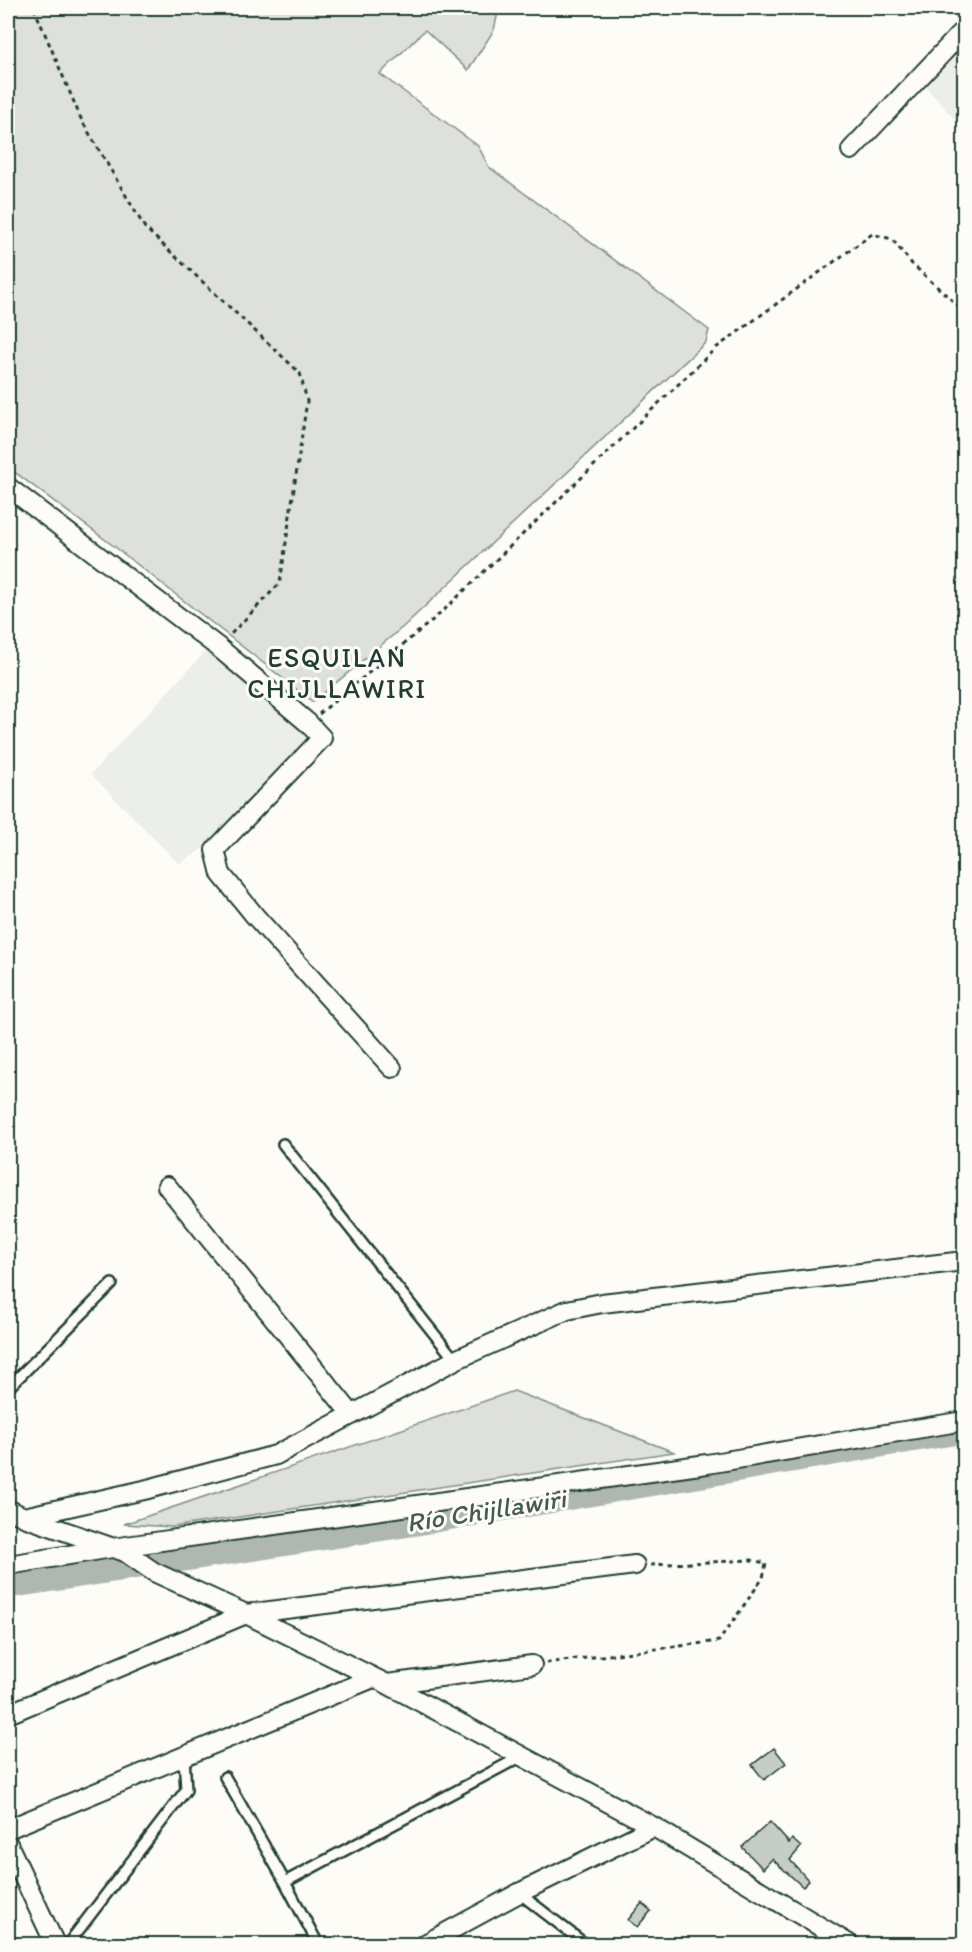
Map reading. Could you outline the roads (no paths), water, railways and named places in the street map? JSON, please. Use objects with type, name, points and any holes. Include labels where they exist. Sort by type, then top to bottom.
[{"type":"street","points":[[851,150],[964,30]]},
{"type":"street","points":[[8,487],[218,647],[308,723],[322,738],[216,850],[221,874],[255,916],[392,1068]]},
{"type":"street","points":[[167,1186],[352,1415]]},
{"type":"street","points":[[16,1513],[144,1490],[276,1455],[455,1360],[567,1310],[602,1303],[964,1261]]},
{"type":"street","points":[[8,1565],[707,1464],[964,1420]]},
{"type":"street","points":[[16,1513],[118,1550],[154,1572],[246,1614],[380,1681],[654,1827],[849,1944]]},
{"type":"street","points":[[8,1714],[246,1614],[635,1565]]},
{"type":"street","points":[[8,1828],[184,1755],[380,1681],[532,1665]]},
{"type":"street","points":[[425,1944],[519,1893],[654,1827]]},
{"type":"street","points":[[8,1844],[55,1944]]},
{"type":"lane","points":[[283,1144],[455,1360]]},
{"type":"lane","points":[[8,1388],[112,1284]]},
{"type":"lane","points":[[68,1944],[186,1790],[184,1755]]},
{"type":"lane","points":[[285,1882],[522,1756]]},
{"type":"lane","points":[[225,1777],[318,1944]]},
{"type":"lane","points":[[519,1893],[585,1944]]},
{"type":"waterway","name":"Río Chijllawiri","points":[[8,1585],[411,1523],[964,1430]]},
{"type":"waterway","points":[[961,1944],[964,1938]]},
{"type":"district","name":"ESQUILAN CHIJLLAWIRI","points":[[337,672]]}]
